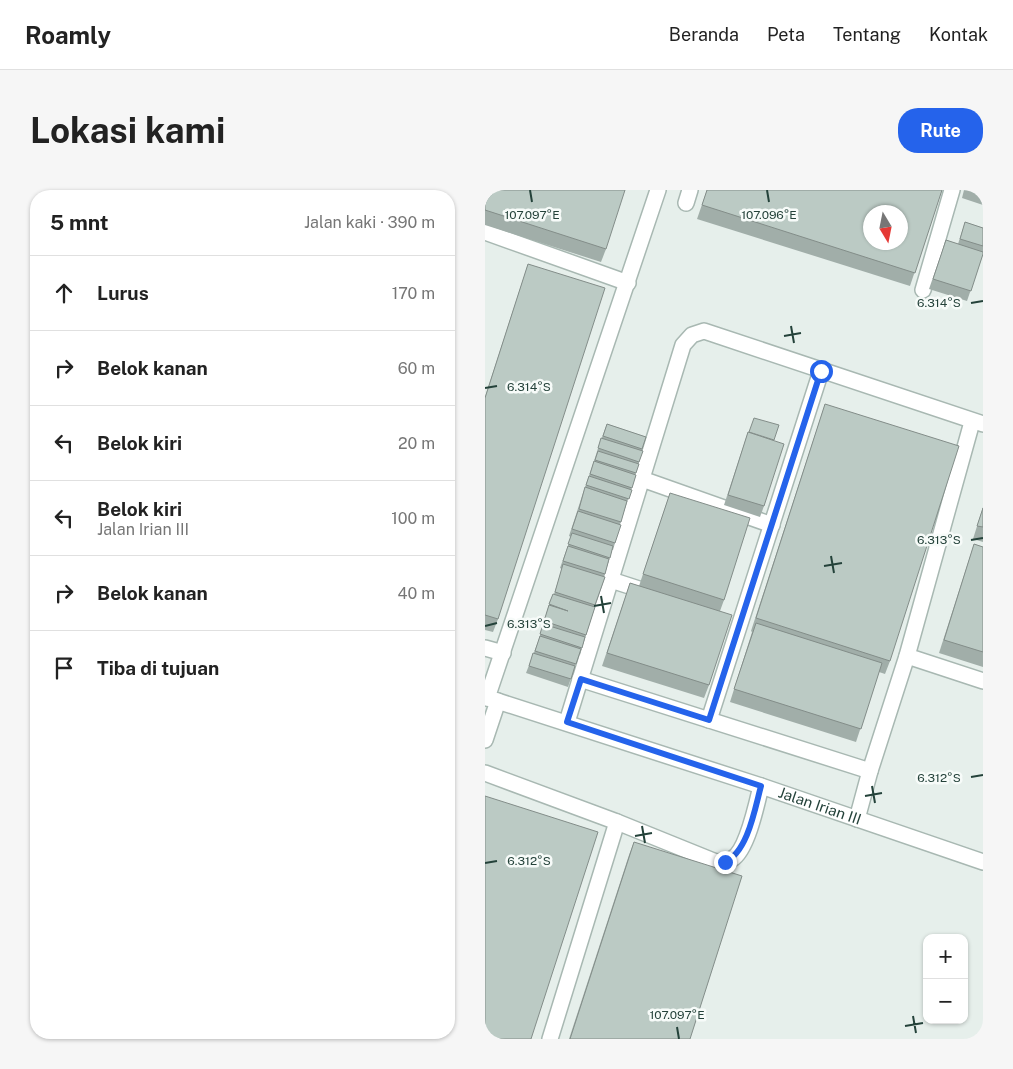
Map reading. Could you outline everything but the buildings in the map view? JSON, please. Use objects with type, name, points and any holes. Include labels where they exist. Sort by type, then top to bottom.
[{"type":"lane","points":[[485,740],[490,698],[503,653],[658,190]]},
{"type":"lane","points":[[923,290],[952,190]]},
{"type":"lane","points":[[485,232],[628,284]]},
{"type":"lane","points":[[567,722],[683,345],[692,335],[704,331],[978,423],[907,656],[869,770],[857,820]]},
{"type":"lane","points":[[709,720],[821,371]]},
{"type":"lane","points":[[642,478],[772,525]]},
{"type":"lane","points":[[611,580],[667,598]]},
{"type":"lane","points":[[722,615],[741,621]]},
{"type":"lane","points":[[485,648],[503,653]]},
{"type":"lane","points":[[907,656],[983,681]]},
{"type":"lane","points":[[581,679],[869,770]]},
{"type":"lane","name":"Jalan Irian III","points":[[490,698],[761,786],[983,862]]},
{"type":"lane","points":[[485,773],[617,822],[716,862],[725,862],[733,858],[741,849],[761,786]]},
{"type":"lane","points":[[550,1039],[617,822]]},
{"type":"route","points":[[725,862],[733,858],[741,849],[761,786],[567,722],[581,679],[709,720],[821,371]]}]
